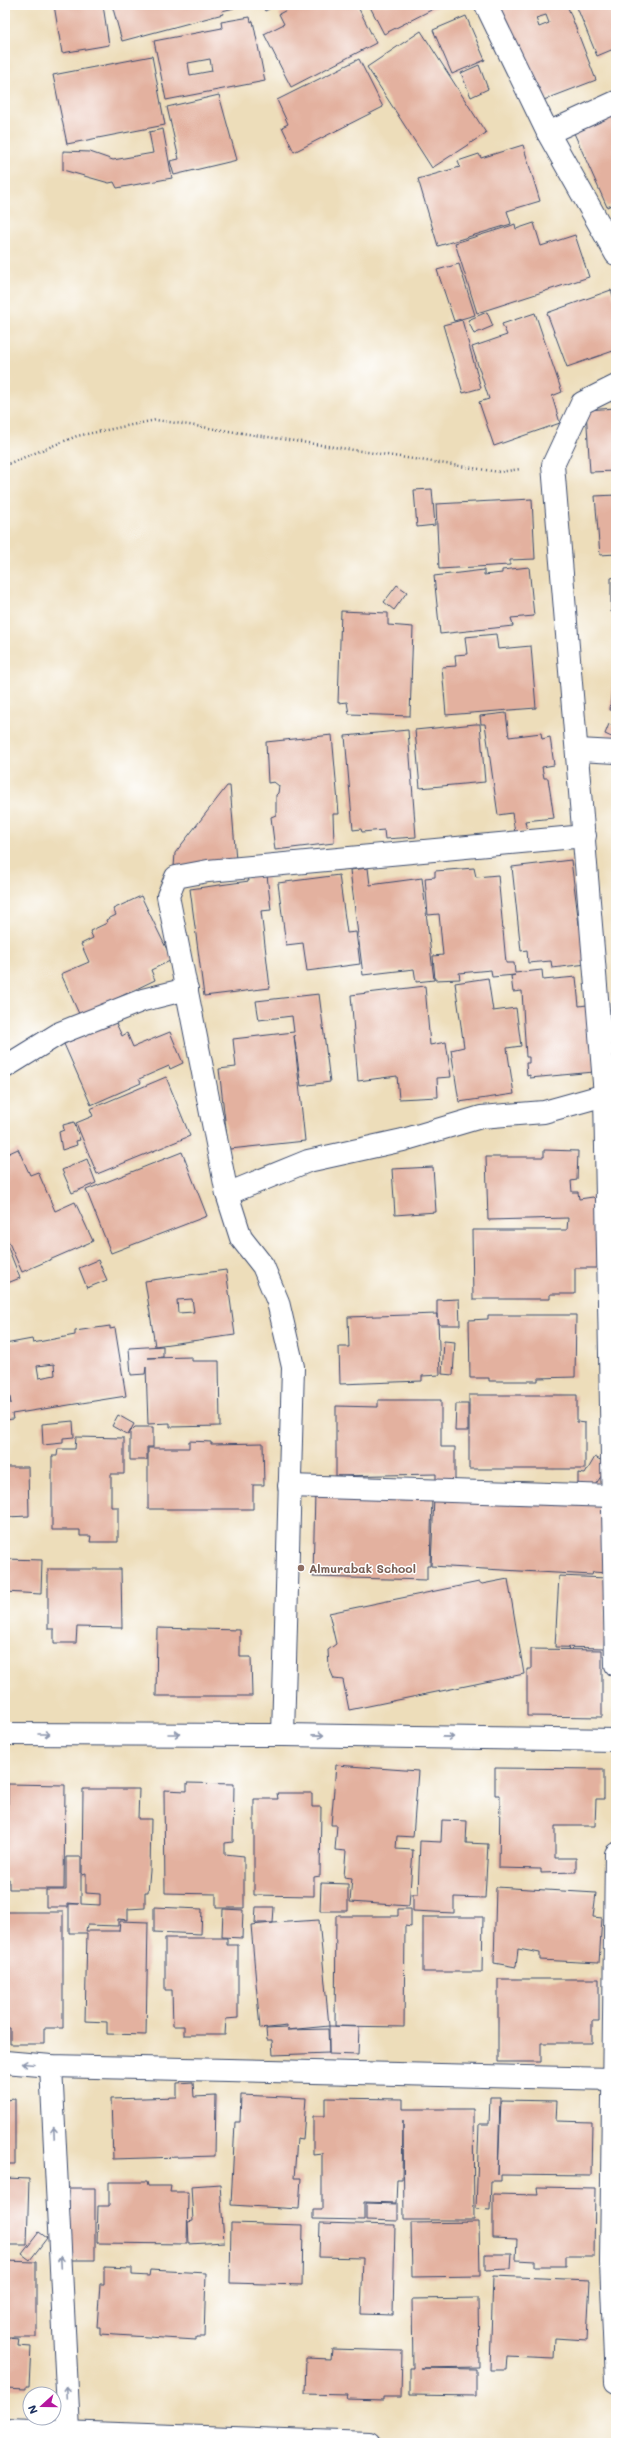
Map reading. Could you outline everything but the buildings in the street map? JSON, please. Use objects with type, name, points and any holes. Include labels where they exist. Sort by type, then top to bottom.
[{"type":"street","points":[[486,5],[548,133],[616,254]]},
{"type":"street","points":[[548,133],[616,102]]},
{"type":"street","points":[[616,386],[582,402],[553,465],[585,836],[610,1095],[612,1496],[616,1665]]},
{"type":"street","points":[[578,750],[616,752]]},
{"type":"street","points":[[283,1735],[293,1367],[278,1302],[263,1266],[241,1238],[228,1194],[168,896],[176,877],[216,871],[585,836]]},
{"type":"street","points":[[5,1068],[60,1033],[143,1000],[187,989]]},
{"type":"street","points":[[228,1194],[308,1161],[403,1140],[481,1117],[544,1112],[610,1095]]},
{"type":"street","points":[[290,1486],[612,1496]]},
{"type":"street","points":[[5,1734],[283,1735],[616,1740]]},
{"type":"street","points":[[616,1854],[611,2263],[616,2382]]},
{"type":"street","points":[[5,2062],[51,2066],[613,2079]]},
{"type":"street","points":[[51,2066],[69,2431]]},
{"type":"street","points":[[5,2430],[69,2431],[370,2443]]},
{"type":"path","points":[[5,465],[77,436],[156,420],[499,472],[553,465]]},
{"type":"place","name":"Almurabak School","points":[[301,1568]]}]
